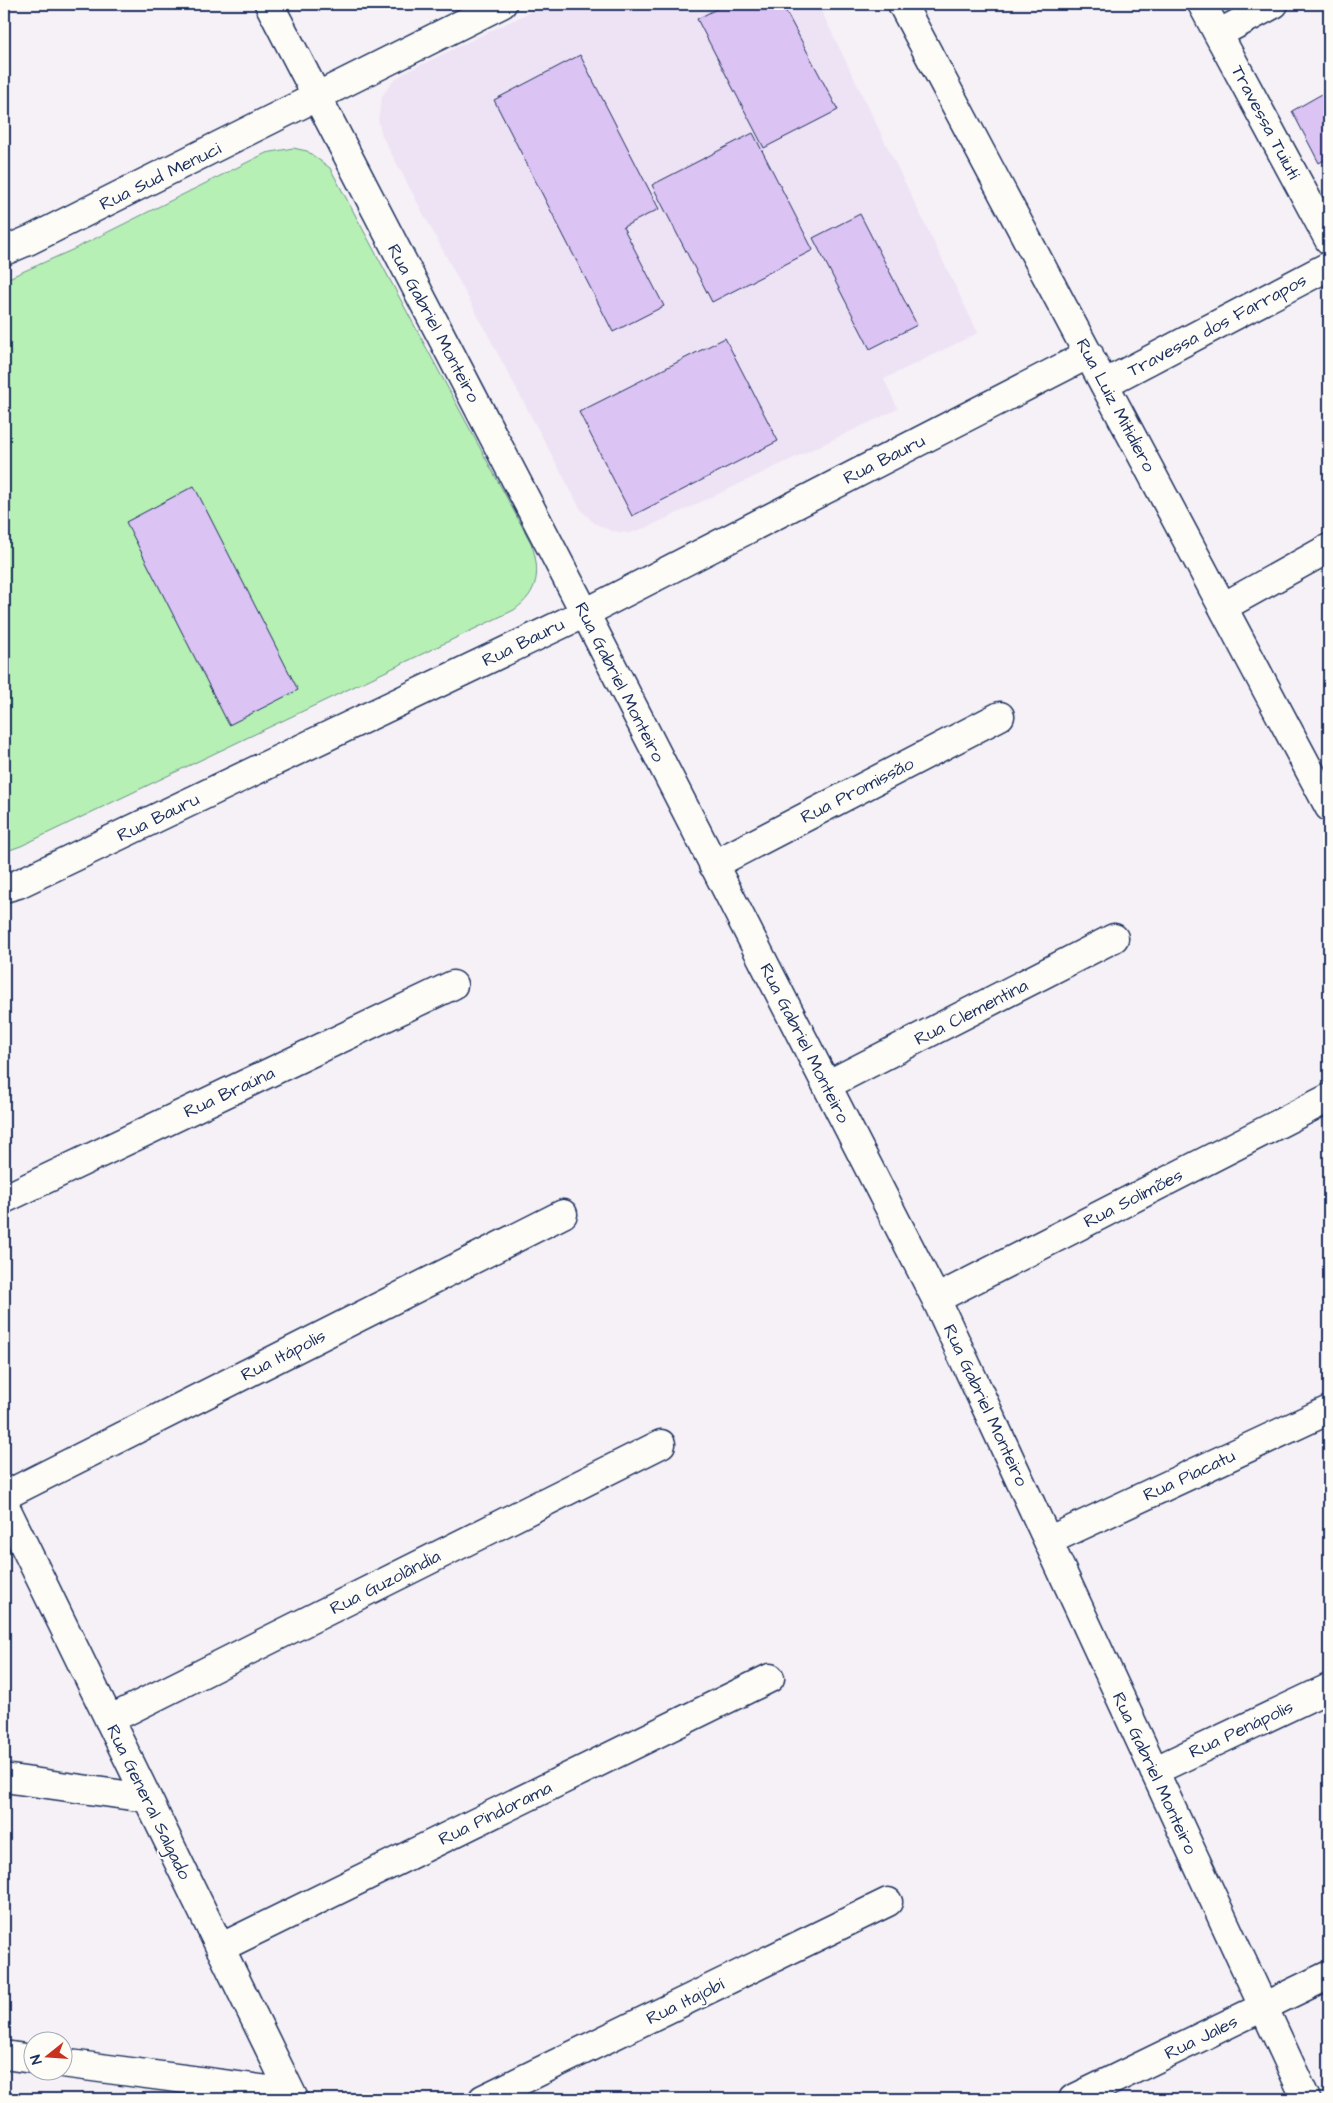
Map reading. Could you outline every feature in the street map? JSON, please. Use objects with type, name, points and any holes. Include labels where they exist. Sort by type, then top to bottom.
[{"type":"street","name":"Rua Gabriel Monteiro","points":[[269,4],[316,98],[585,613],[936,1298],[1306,2099]]},
{"type":"street","name":"Rua Sud Menuci","points":[[4,252],[502,4]]},
{"type":"street","name":"Rua Luiz Mitidiero","points":[[902,4],[1329,806]]},
{"type":"street","name":"Travessa Tuiutí","points":[[1202,4],[1329,240]]},
{"type":"street","points":[[1218,34],[1274,4]]},
{"type":"street","name":"Travessa dos Farrapos","points":[[1104,384],[1329,266]]},
{"type":"street","name":"Rua Bauru","points":[[4,888],[27,880],[585,613],[1089,354]]},
{"type":"street","points":[[1223,607],[1329,548]]},
{"type":"street","name":"Rua Promissão","points":[[713,865],[1000,716]]},
{"type":"street","name":"Rua Clementina","points":[[827,1085],[1114,938]]},
{"type":"street","name":"Rua Braúna","points":[[4,1199],[453,985]]},
{"type":"street","name":"Rua Solimões","points":[[936,1298],[1329,1098]]},
{"type":"street","name":"Rua Itápolis","points":[[4,1496],[563,1214]]},
{"type":"street","name":"Rua Piacatu","points":[[1048,1541],[1329,1410]]},
{"type":"street","name":"Rua Guzolândia","points":[[109,1720],[661,1444]]},
{"type":"street","name":"Rua General Salgado","points":[[4,1504],[292,2096]]},
{"type":"street","name":"Rua Pindorama","points":[[220,1948],[770,1678]]},
{"type":"street","name":"Rua Penápolis","points":[[1154,1771],[1329,1688]]},
{"type":"street","points":[[4,1778],[146,1798]]},
{"type":"street","name":"Rua Itajobí","points":[[483,2099],[888,1902]]},
{"type":"street","name":"Rua Jales","points":[[1072,2099],[1329,1975]]},
{"type":"street","points":[[4,2055],[22,2058]]},
{"type":"street","points":[[72,2064],[292,2096]]},
{"type":"shaded area","points":[[546,4],[818,4],[978,333],[884,379],[898,409],[648,527],[630,533],[611,531],[594,523],[581,510],[382,136],[378,120],[382,96],[391,83],[404,73]]},
{"type":"green space","points":[[293,148],[307,151],[330,168],[531,543],[537,572],[533,588],[529,596],[514,610],[21,846],[4,852],[4,280],[72,250],[266,153]]},
{"type":"building","points":[[726,4],[782,4],[838,110],[764,148],[697,19]]},
{"type":"building","points":[[580,55],[659,209],[623,227],[664,306],[613,332],[494,100]]},
{"type":"building","points":[[1329,90],[1329,157],[1319,163],[1292,111]]},
{"type":"building","points":[[753,133],[813,250],[712,302],[652,185]]},
{"type":"building","points":[[860,214],[917,325],[870,349],[813,238]]},
{"type":"building","points":[[725,338],[778,441],[632,516],[579,412]]},
{"type":"building","points":[[194,486],[298,690],[229,725],[126,522]]}]
